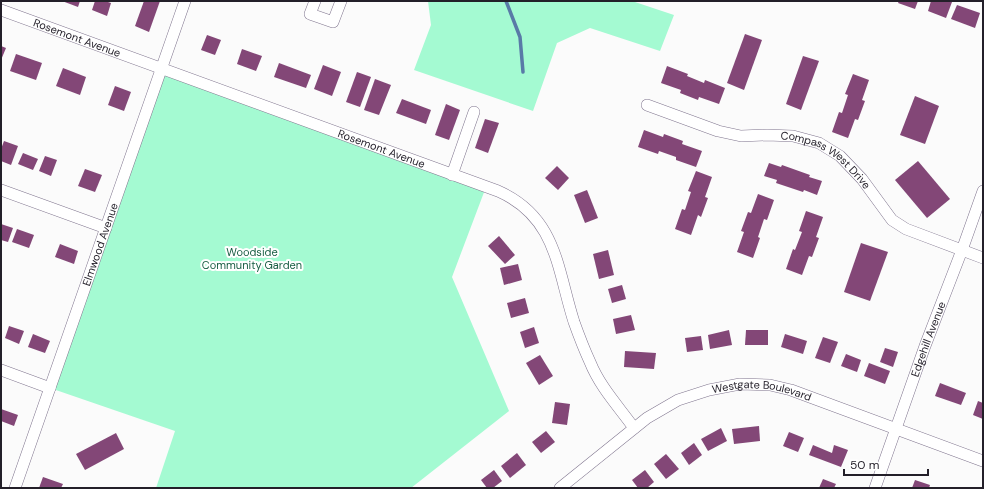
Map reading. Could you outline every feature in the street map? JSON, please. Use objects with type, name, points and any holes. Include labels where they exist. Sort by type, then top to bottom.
[{"type":"street","name":"Elmwood Avenue","points":[[15,488],[185,1]]},
{"type":"street","points":[[314,1],[310,14],[333,22],[341,1]]},
{"type":"street","name":"Rosemont Avenue","points":[[1,10],[510,197],[530,211],[549,240],[555,253],[574,323],[590,364],[606,391],[634,428]]},
{"type":"street","name":"Compass West Drive","points":[[647,105],[718,131],[741,136],[793,136],[819,143],[840,156],[862,179],[892,220],[906,229],[983,258]]},
{"type":"street","points":[[452,175],[474,112]]},
{"type":"street","points":[[1,190],[106,228]]},
{"type":"street","name":"Edgehill Avenue","points":[[875,488],[925,346],[983,191]]},
{"type":"street","points":[[1,370],[50,388]]},
{"type":"street","name":"Westgate Boulevard","points":[[560,488],[647,418],[668,405],[693,395],[726,386],[760,384],[770,385],[806,395],[983,461]]},
{"type":"green space","points":[[428,1],[632,1],[674,15],[660,51],[590,28],[557,43],[533,111],[414,70],[431,25]]},
{"type":"green space","name":"Woodside Community Garden","points":[[161,68],[486,187],[452,277],[509,411],[411,488],[156,488],[175,431],[50,388]]},
{"type":"building","points":[[62,1],[80,1],[78,7]]},
{"type":"building","points":[[95,1],[105,1],[111,3],[107,16],[92,10]]},
{"type":"building","points":[[144,1],[160,1],[149,32],[135,26]]},
{"type":"building","points":[[899,1],[918,1],[915,9],[898,3]]},
{"type":"building","points":[[931,1],[952,2],[946,18],[928,11]]},
{"type":"building","points":[[957,5],[980,13],[975,28],[951,19]]},
{"type":"building","points":[[745,34],[762,40],[744,90],[727,83]]},
{"type":"building","points":[[207,35],[221,40],[215,55],[201,50]]},
{"type":"building","points":[[1,46],[6,48],[1,60]]},
{"type":"building","points":[[242,49],[262,56],[256,71],[237,64]]},
{"type":"building","points":[[16,54],[42,63],[36,80],[10,71]]},
{"type":"building","points":[[803,56],[819,61],[801,110],[786,104]]},
{"type":"building","points":[[279,63],[311,75],[306,88],[274,77]]},
{"type":"building","points":[[323,65],[341,72],[332,96],[314,89]]},
{"type":"building","points":[[667,66],[688,74],[687,76],[704,83],[705,80],[725,88],[719,104],[699,97],[698,100],[680,93],[681,90],[661,83]]},
{"type":"building","points":[[63,68],[86,77],[80,95],[56,86]]},
{"type":"building","points":[[357,72],[371,77],[360,107],[346,102]]},
{"type":"building","points":[[853,74],[869,80],[862,100],[865,101],[858,120],[855,119],[848,138],[832,132],[839,112],[842,113],[848,95],[845,94]]},
{"type":"building","points":[[375,79],[391,85],[379,115],[364,110]]},
{"type":"building","points":[[115,86],[131,92],[124,111],[108,105]]},
{"type":"building","points":[[915,96],[939,106],[925,144],[900,135]]},
{"type":"building","points":[[402,99],[431,110],[426,124],[396,113]]},
{"type":"building","points":[[446,104],[460,110],[449,140],[435,135]]},
{"type":"building","points":[[485,119],[499,123],[488,153],[475,148]]},
{"type":"building","points":[[644,130],[663,137],[664,134],[683,141],[682,144],[702,151],[696,167],[676,160],[676,157],[659,151],[658,154],[638,147]]},
{"type":"building","points":[[4,141],[18,146],[11,165],[1,161],[1,149]]},
{"type":"building","points":[[23,153],[38,159],[33,170],[18,164]]},
{"type":"building","points":[[45,156],[57,160],[51,176],[39,171]]},
{"type":"building","points":[[918,161],[950,199],[927,218],[895,180]]},
{"type":"building","points":[[769,163],[781,167],[782,165],[822,181],[817,195],[776,183],[777,180],[764,176]]},
{"type":"building","points":[[557,166],[569,178],[558,190],[545,178]]},
{"type":"building","points":[[85,169],[102,175],[95,192],[78,186]]},
{"type":"building","points":[[696,171],[712,177],[705,197],[708,198],[701,217],[698,215],[691,235],[675,229],[682,209],[685,210],[691,192],[688,191]]},
{"type":"building","points":[[587,190],[598,218],[585,223],[574,195]]},
{"type":"building","points":[[758,194],[774,200],[767,220],[764,219],[758,237],[760,238],[753,258],[737,252],[744,232],[741,231],[748,212],[751,213]]},
{"type":"building","points":[[806,211],[823,217],[816,237],[819,238],[812,257],[809,256],[802,275],[786,269],[793,249],[795,250],[802,232],[799,231]]},
{"type":"building","points":[[1,224],[13,228],[8,242],[1,240]]},
{"type":"building","points":[[17,229],[34,235],[29,248],[12,242]]},
{"type":"building","points":[[499,236],[515,255],[505,264],[488,246]]},
{"type":"building","points":[[861,243],[888,252],[870,301],[844,292]]},
{"type":"building","points":[[60,244],[78,251],[74,264],[55,257]]},
{"type":"building","points":[[608,250],[614,275],[599,279],[593,254]]},
{"type":"building","points":[[518,264],[522,280],[504,285],[500,268]]},
{"type":"building","points":[[622,285],[626,299],[612,303],[608,289]]},
{"type":"building","points":[[525,298],[529,313],[511,318],[507,303]]},
{"type":"building","points":[[631,315],[635,330],[616,334],[613,319]]},
{"type":"building","points":[[9,326],[24,331],[19,344],[5,338]]},
{"type":"building","points":[[534,327],[539,343],[525,348],[520,332]]},
{"type":"building","points":[[729,330],[732,345],[710,349],[708,335]]},
{"type":"building","points":[[746,330],[768,330],[768,345],[745,345]]},
{"type":"building","points":[[33,334],[50,341],[45,353],[28,347]]},
{"type":"building","points":[[785,334],[807,341],[803,354],[781,347]]},
{"type":"building","points":[[701,336],[703,350],[687,352],[685,338]]},
{"type":"building","points":[[823,337],[838,342],[830,363],[815,358]]},
{"type":"building","points":[[885,348],[898,352],[893,367],[880,362]]},
{"type":"building","points":[[625,351],[656,353],[654,369],[624,367]]},
{"type":"building","points":[[846,354],[861,360],[857,372],[841,366]]},
{"type":"building","points":[[540,355],[553,376],[539,385],[526,363]]},
{"type":"building","points":[[869,363],[890,371],[885,384],[864,376]]},
{"type":"building","points":[[940,383],[966,393],[961,405],[935,396]]},
{"type":"building","points":[[978,401],[983,403],[983,419],[973,415]]},
{"type":"building","points":[[555,402],[570,404],[567,425],[552,423]]},
{"type":"building","points":[[1,409],[18,415],[14,426],[1,421]]},
{"type":"building","points":[[759,426],[760,441],[734,444],[732,429]]},
{"type":"building","points":[[721,428],[727,441],[708,451],[701,439]]},
{"type":"building","points":[[546,431],[555,442],[541,453],[532,442]]},
{"type":"building","points":[[789,432],[804,438],[798,452],[783,446]]},
{"type":"building","points":[[116,433],[124,449],[85,470],[76,454]]},
{"type":"building","points":[[694,443],[702,455],[689,465],[681,453]]},
{"type":"building","points":[[813,445],[832,453],[834,445],[848,450],[841,467],[809,455]]},
{"type":"building","points":[[517,453],[526,465],[510,478],[501,466]]},
{"type":"building","points":[[666,454],[679,469],[666,479],[654,464]]},
{"type":"building","points":[[494,470],[502,481],[493,488],[487,488],[481,480]]},
{"type":"building","points":[[645,470],[654,482],[647,488],[638,488],[632,480]]},
{"type":"building","points":[[43,477],[63,484],[61,488],[39,488]]},
{"type":"building","points":[[823,479],[836,484],[834,488],[819,488]]},
{"type":"building","points":[[915,480],[930,485],[929,488],[912,488]]},
{"type":"waterway","points":[[506,1],[520,37],[523,72]]}]
